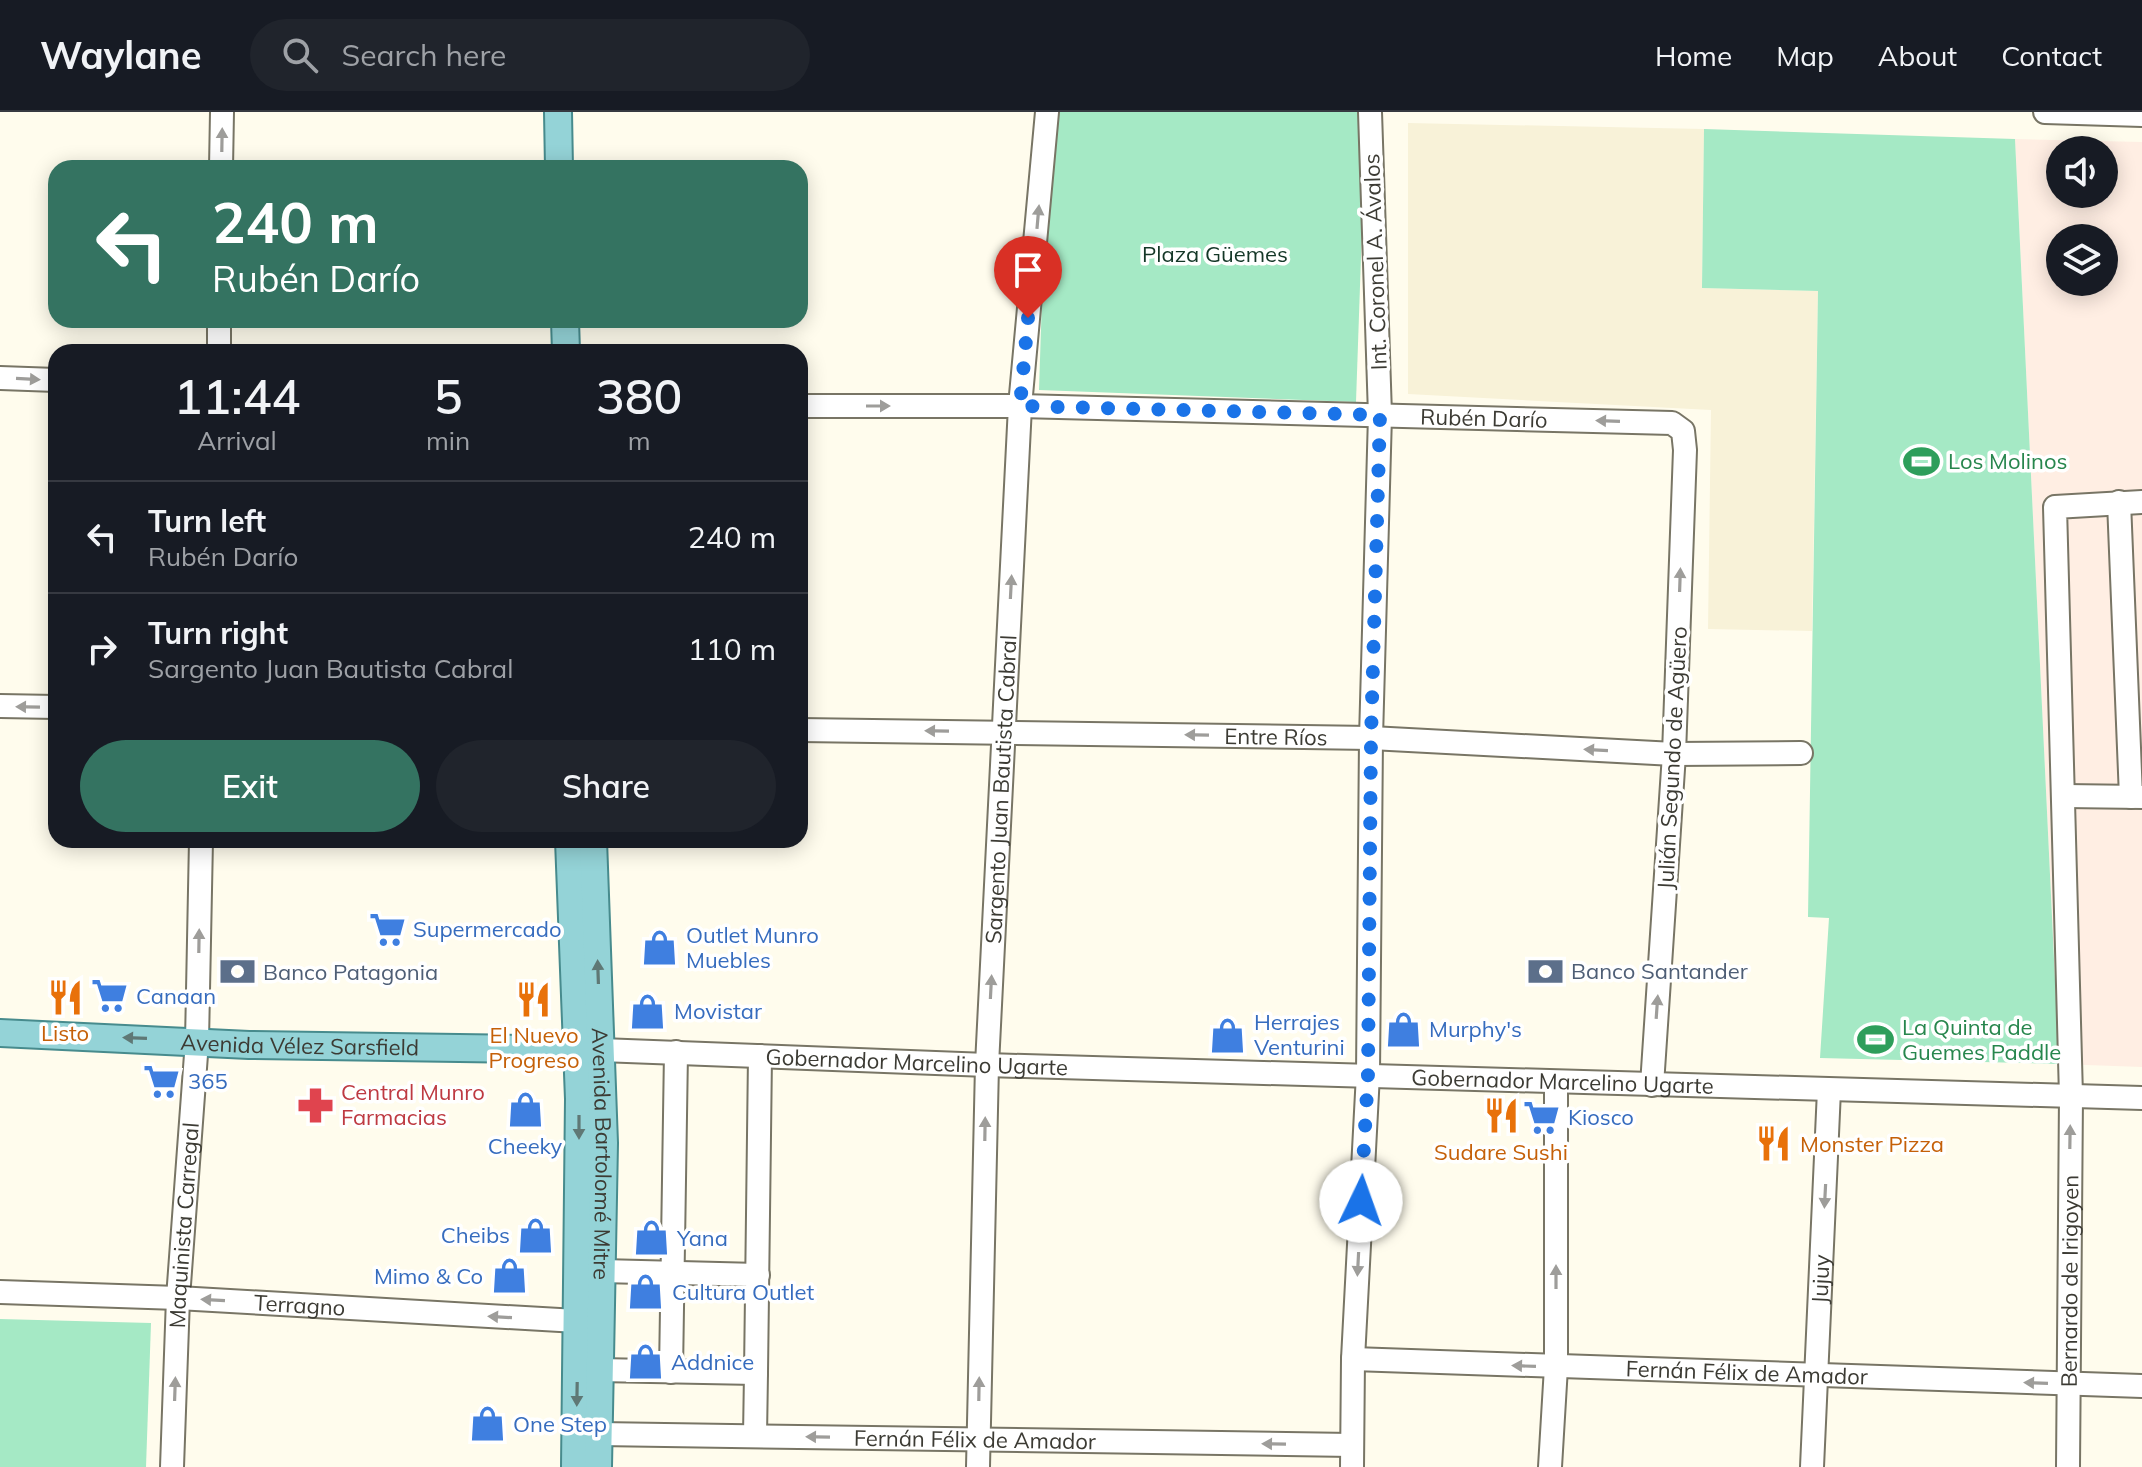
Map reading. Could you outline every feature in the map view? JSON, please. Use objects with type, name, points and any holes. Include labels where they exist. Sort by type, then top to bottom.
[{"type":"main road","points":[[558,112],[559,160]]},
{"type":"main road","name":"Avenida Bartolomé Mitre","points":[[570,848],[589,1050],[602,1271],[589,1322],[598,1370],[598,1467]]},
{"type":"main road","name":"Avenida Bartolomé Mitre","points":[[575,1467],[589,1322],[593,848]]},
{"type":"main road","name":"Avenida Vélez Sarsfield","points":[[0,1033],[589,1050]]},
{"type":"street","points":[[221,160],[222,112]]},
{"type":"street","name":"Sargento Juan Bautista Cabral","points":[[978,1467],[987,1065],[1020,406],[1047,112]]},
{"type":"street","name":"Int. Coronel A. Ávalos","points":[[1352,1456],[1353,1359],[1368,1074],[1371,738],[1380,415],[1370,112]]},
{"type":"street","points":[[2045,112],[2142,115]]},
{"type":"street","points":[[0,378],[48,380]]},
{"type":"street","name":"Rubén Darío","points":[[808,406],[1020,406],[1672,423],[1683,431]]},
{"type":"street","name":"Julián Segundo de Agüero","points":[[1652,1085],[1674,754],[1683,431]]},
{"type":"street","points":[[2065,796],[2136,797],[2119,502],[2142,502]]},
{"type":"street","name":"Bernardo de Irigoyen","points":[[2068,1467],[2071,1096],[2055,507],[2119,502]]},
{"type":"street","points":[[0,706],[48,707]]},
{"type":"street","name":"Entre Ríos","points":[[808,730],[1371,738],[1674,754],[1801,753]]},
{"type":"street","name":"Maquinista Carregal","points":[[172,1467],[178,1298],[197,1041],[201,848]]},
{"type":"street","name":"Gobernador Marcelino Ugarte","points":[[589,1050],[987,1065],[2142,1098]]},
{"type":"street","points":[[671,1372],[676,1052]]},
{"type":"street","points":[[755,1436],[760,1056]]},
{"type":"street","points":[[1550,1467],[1556,1367],[1556,1082]]},
{"type":"street","name":"Jujuy","points":[[1812,1467],[1829,1090]]},
{"type":"street","points":[[602,1271],[758,1275]]},
{"type":"street","name":"Terragno","points":[[0,1292],[178,1298],[589,1322]]},
{"type":"street","name":"Fernán Félix de Amador","points":[[1353,1359],[2142,1386]]},
{"type":"street","points":[[598,1370],[756,1373]]},
{"type":"street","name":"Fernán Félix de Amador","points":[[599,1434],[978,1441],[1352,1456]]},
{"type":"shaded area","points":[[1408,123],[1704,129],[1702,288],[1818,291],[1812,631],[1708,629],[1711,410],[1408,394]]},
{"type":"shaded area","points":[[2015,139],[2046,140],[2046,208],[2118,208],[2118,141],[2142,142],[2142,1067],[2059,1064]]},
{"type":"green space","name":"Plaza Güemes","points":[[1048,112],[1366,112],[1356,402],[1039,390]]},
{"type":"green space","name":"Los Molinos","points":[[1704,129],[2015,139],[2059,1064],[1820,1058],[1829,918],[1808,917],[1818,291],[1702,288]]},
{"type":"green space","points":[[0,1319],[151,1323],[146,1467],[0,1467]]},
{"type":"place","name":"Los Molinos","points":[[1922,461]]},
{"type":"place","name":"Supermercado","points":[[387,929]]},
{"type":"place","name":"Outlet Munro Muebles","points":[[660,948]]},
{"type":"place","name":"Banco Santander","points":[[1545,971]]},
{"type":"place","name":"Banco Patagonia","points":[[237,972]]},
{"type":"place","name":"Canaan","points":[[110,996]]},
{"type":"place","name":"Listo","points":[[65,997]]},
{"type":"place","name":"El Nuevo Progreso","points":[[534,999]]},
{"type":"place","name":"Movistar","points":[[648,1011]]},
{"type":"place","name":"Murphy's","points":[[1403,1029]]},
{"type":"place","name":"Herrajes Venturini","points":[[1228,1035]]},
{"type":"place","name":"La Quinta de Guemes Paddle","points":[[1876,1040]]},
{"type":"place","name":"365","points":[[162,1081]]},
{"type":"place","name":"Central Munro Farmacias","points":[[315,1105]]},
{"type":"place","name":"Cheeky","points":[[525,1110]]},
{"type":"place","name":"Sudare Sushi","points":[[1501,1116]]},
{"type":"place","name":"Kiosco","points":[[1542,1117]]},
{"type":"place","name":"Monster Pizza","points":[[1774,1144]]},
{"type":"place","name":"Cheibs","points":[[536,1235]]},
{"type":"place","name":"Yana","points":[[651,1238]]},
{"type":"place","name":"Mimo & Co","points":[[509,1276]]},
{"type":"place","name":"Cultura Outlet","points":[[646,1292]]},
{"type":"place","name":"Addnice","points":[[645,1362]]},
{"type":"place","name":"One Step","points":[[487,1424]]},
{"type":"route","points":[[1028,318],[1020,406],[1380,415],[1371,738],[1368,1074],[1361,1201]]}]
